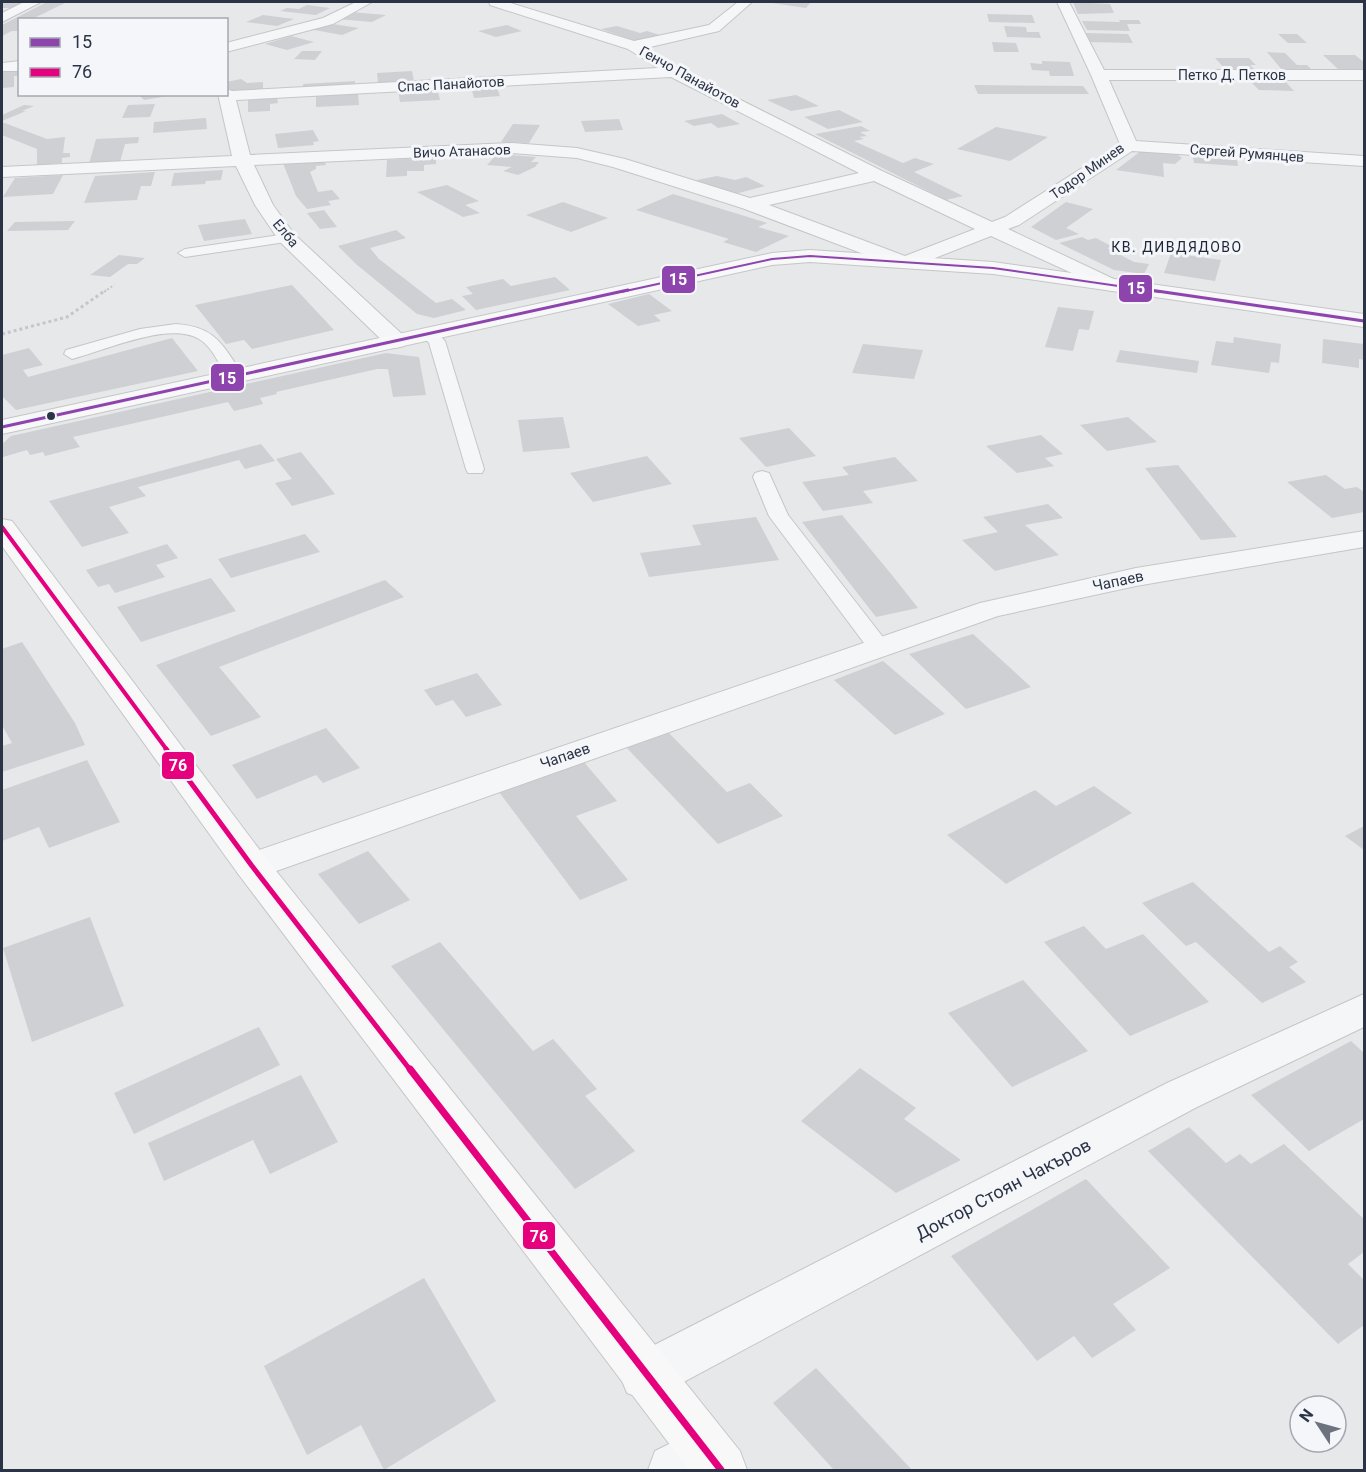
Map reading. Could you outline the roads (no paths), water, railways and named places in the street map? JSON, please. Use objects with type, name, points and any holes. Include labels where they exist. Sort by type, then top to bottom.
[{"type":"street","points":[[2,18],[34,2]]},
{"type":"street","points":[[228,47],[328,21],[364,2]]},
{"type":"street","name":"Генчо Панайотов","points":[[495,2],[633,46],[674,72],[876,175],[1111,285]]},
{"type":"street","points":[[633,46],[714,28],[746,2]]},
{"type":"street","name":"Тодор Минев","points":[[905,263],[1012,221],[1129,146],[1063,2]]},
{"type":"street","points":[[2,67],[18,66]]},
{"type":"street","name":"Спас Панайотов","points":[[228,95],[674,72]]},
{"type":"street","name":"Петко Д. Петков","points":[[1098,75],[1365,75]]},
{"type":"street","name":"Елба","points":[[227,96],[242,160],[264,206],[287,238],[396,341]]},
{"type":"street","name":"Сергей Румянцев","points":[[1129,146],[1365,160]]},
{"type":"street","name":"Вичо Атанасов","points":[[2,172],[512,148],[577,153],[748,204],[905,263]]},
{"type":"street","points":[[748,204],[876,175]]},
{"type":"street","points":[[2,427],[772,260],[810,256],[993,268],[1365,321]]},
{"type":"street","name":"Чапаев","points":[[252,866],[878,646],[990,609],[1136,577],[1365,539]]},
{"type":"street","points":[[6,542],[645,1376],[700,1464]]},
{"type":"street","name":"Доктор Стоян Чакъров","points":[[645,1376],[1182,1095],[1365,1010]]},
{"type":"lane","points":[[185,253],[287,238]]},
{"type":"lane","points":[[72,354],[154,332],[177,328],[195,330],[207,336],[235,376]]},
{"type":"lane","points":[[428,333],[437,341],[475,469]]},
{"type":"lane","points":[[762,477],[779,516],[878,646]]},
{"type":"district","name":"КВ. ДИВДЯДОВО","points":[[1177,247]]}]
